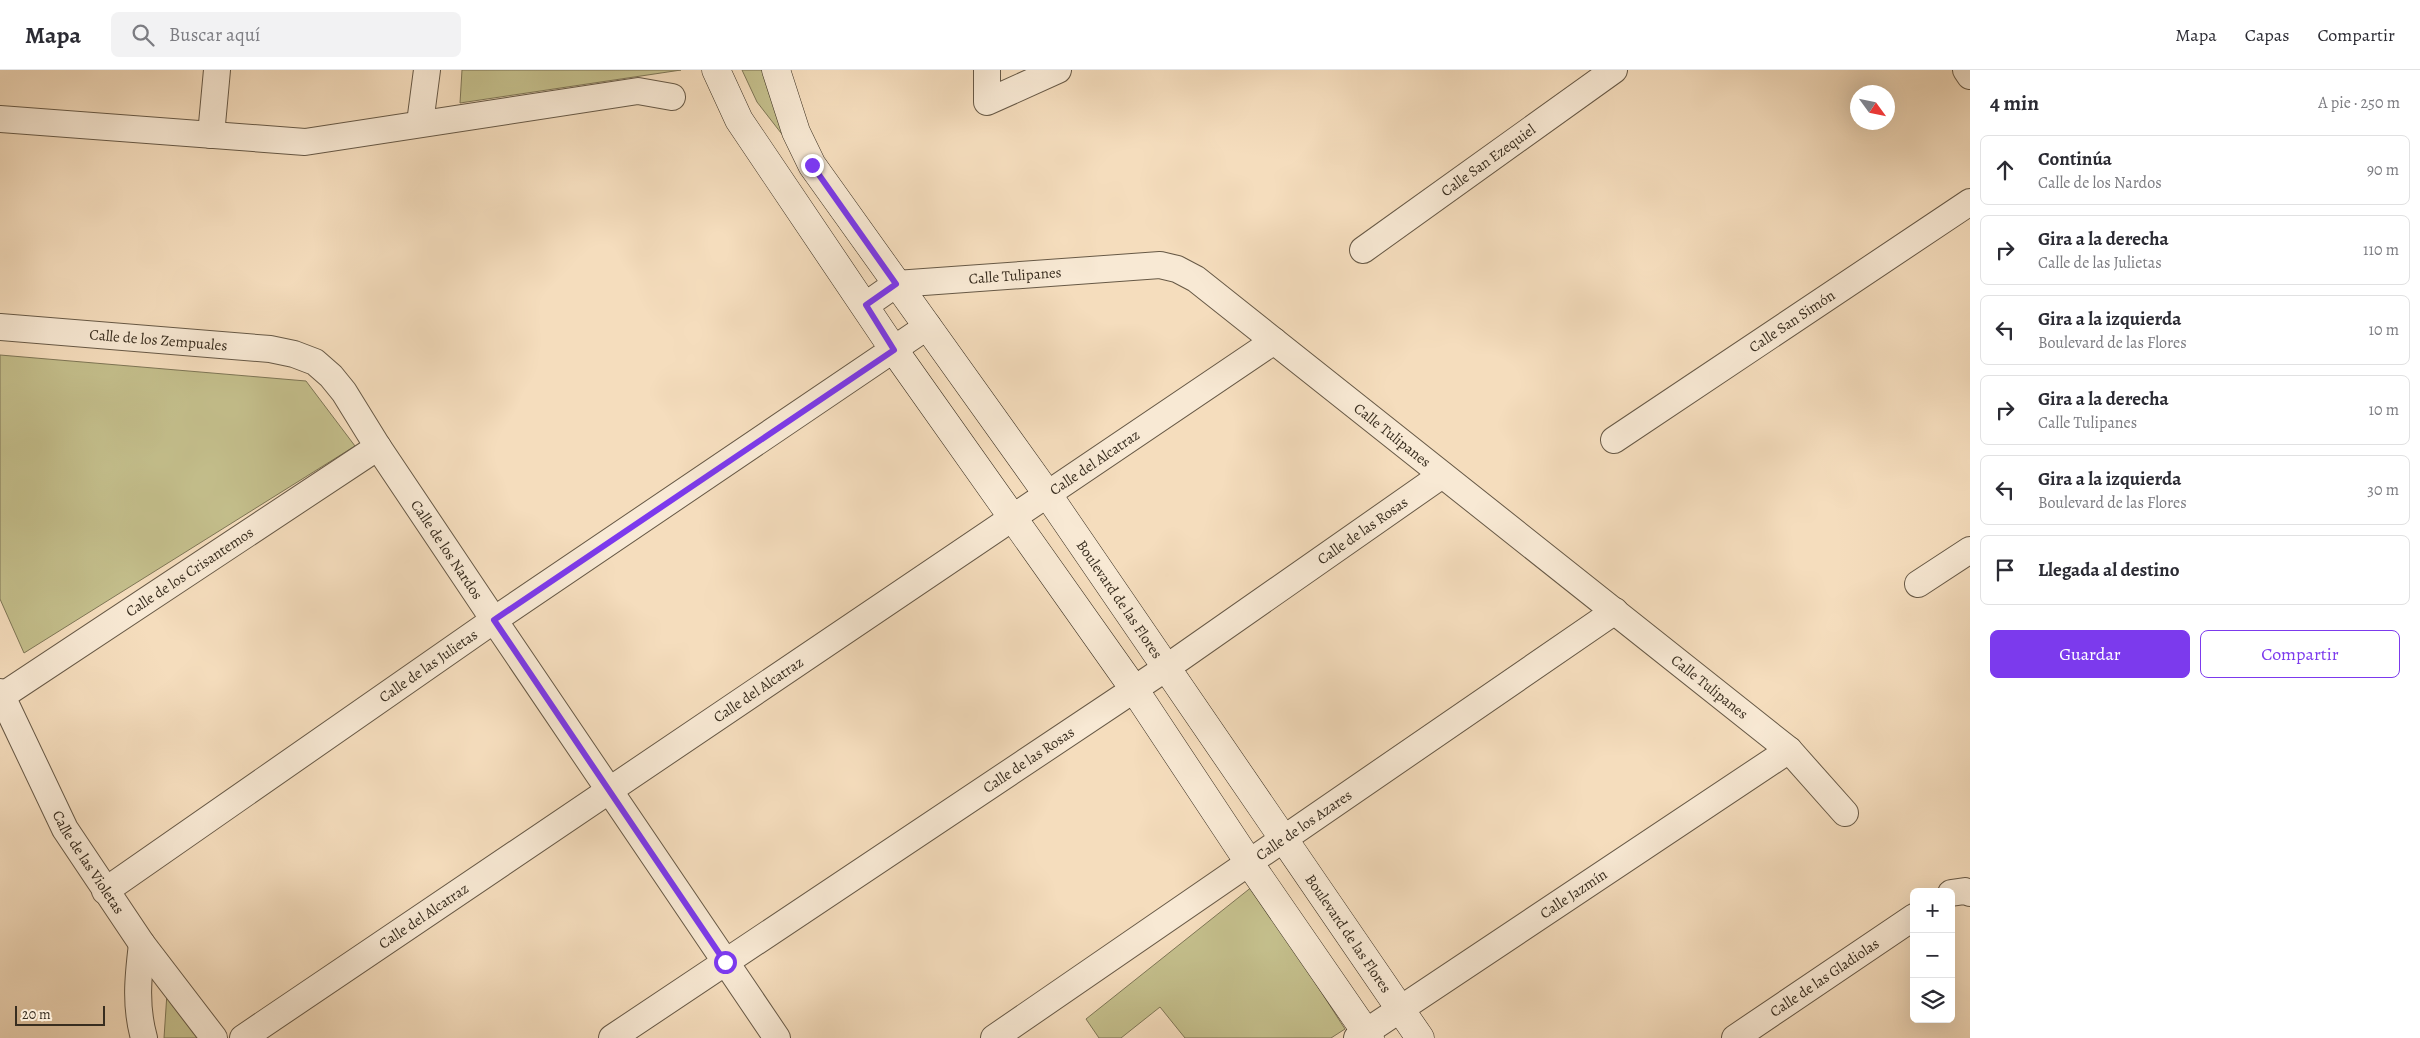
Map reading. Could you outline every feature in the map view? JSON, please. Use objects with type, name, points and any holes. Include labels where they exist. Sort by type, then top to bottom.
[{"type":"street","points":[[210,135],[217,70]]},
{"type":"street","points":[[420,123],[427,70]]},
{"type":"street","points":[[716,70],[739,120],[866,305],[894,350],[1134,689],[1364,1036]]},
{"type":"street","name":"Boulevard de las Flores","points":[[776,70],[796,132],[812,165],[1048,495],[1420,1038]]},
{"type":"street","points":[[987,70],[987,102],[1058,70]]},
{"type":"street","name":"Calle San Ezequiel","points":[[1362,250],[1614,70]]},
{"type":"street","points":[[1966,70],[1970,76]]},
{"type":"street","points":[[0,119],[305,142],[420,123],[638,92],[672,97]]},
{"type":"street","name":"Calle San Simón","points":[[1614,440],[1970,202]]},
{"type":"street","name":"Calle Tulipanes","points":[[896,284],[1160,265],[1177,269],[1196,279],[1789,750],[1845,814]]},
{"type":"street","points":[[866,305],[896,284]]},
{"type":"street","name":"Calle de las Julietas","points":[[105,891],[494,620],[928,326]]},
{"type":"street","name":"Calle de los Zempuales","points":[[0,327],[270,349],[294,354],[315,362]]},
{"type":"street","name":"Calle del Alcatraz","points":[[244,1038],[1274,341]]},
{"type":"street","name":"Calle de los Nardos","points":[[315,362],[331,376],[344,392],[378,447],[609,792],[777,1038]]},
{"type":"street","name":"Calle de los Crisantemos","points":[[1,694],[378,447]]},
{"type":"street","name":"Calle de las Rosas","points":[[612,1038],[1166,668],[1442,474]]},
{"type":"street","points":[[1918,584],[1970,550]]},
{"type":"street","name":"Calle de los Azares","points":[[994,1038],[1250,864],[1615,611]]},
{"type":"street","name":"Calle de las Violetas","points":[[1,694],[65,829],[142,944],[214,1038]]},
{"type":"street","name":"Calle Jazmín","points":[[1364,1036],[1400,1009],[1789,750]]},
{"type":"street","name":"Calle de las Gladiolas","points":[[1735,1038],[1910,920]]},
{"type":"street","points":[[142,944],[137,980],[138,1018],[144,1038]]},
{"type":"shaded area","points":[[462,70],[681,70],[460,103]]},
{"type":"shaded area","points":[[742,70],[772,70],[788,142],[757,102]]},
{"type":"shaded area","points":[[0,355],[306,381],[355,446],[24,653],[0,599]]},
{"type":"shaded area","points":[[1253,886],[1345,1029],[1331,1038],[1185,1038],[1160,1007],[1121,1038],[1099,1038],[1086,1019]]},
{"type":"shaded area","points":[[167,993],[199,1038],[164,1038]]},
{"type":"route","points":[[725,962],[494,620],[894,350],[866,305],[896,284],[812,165]]}]
